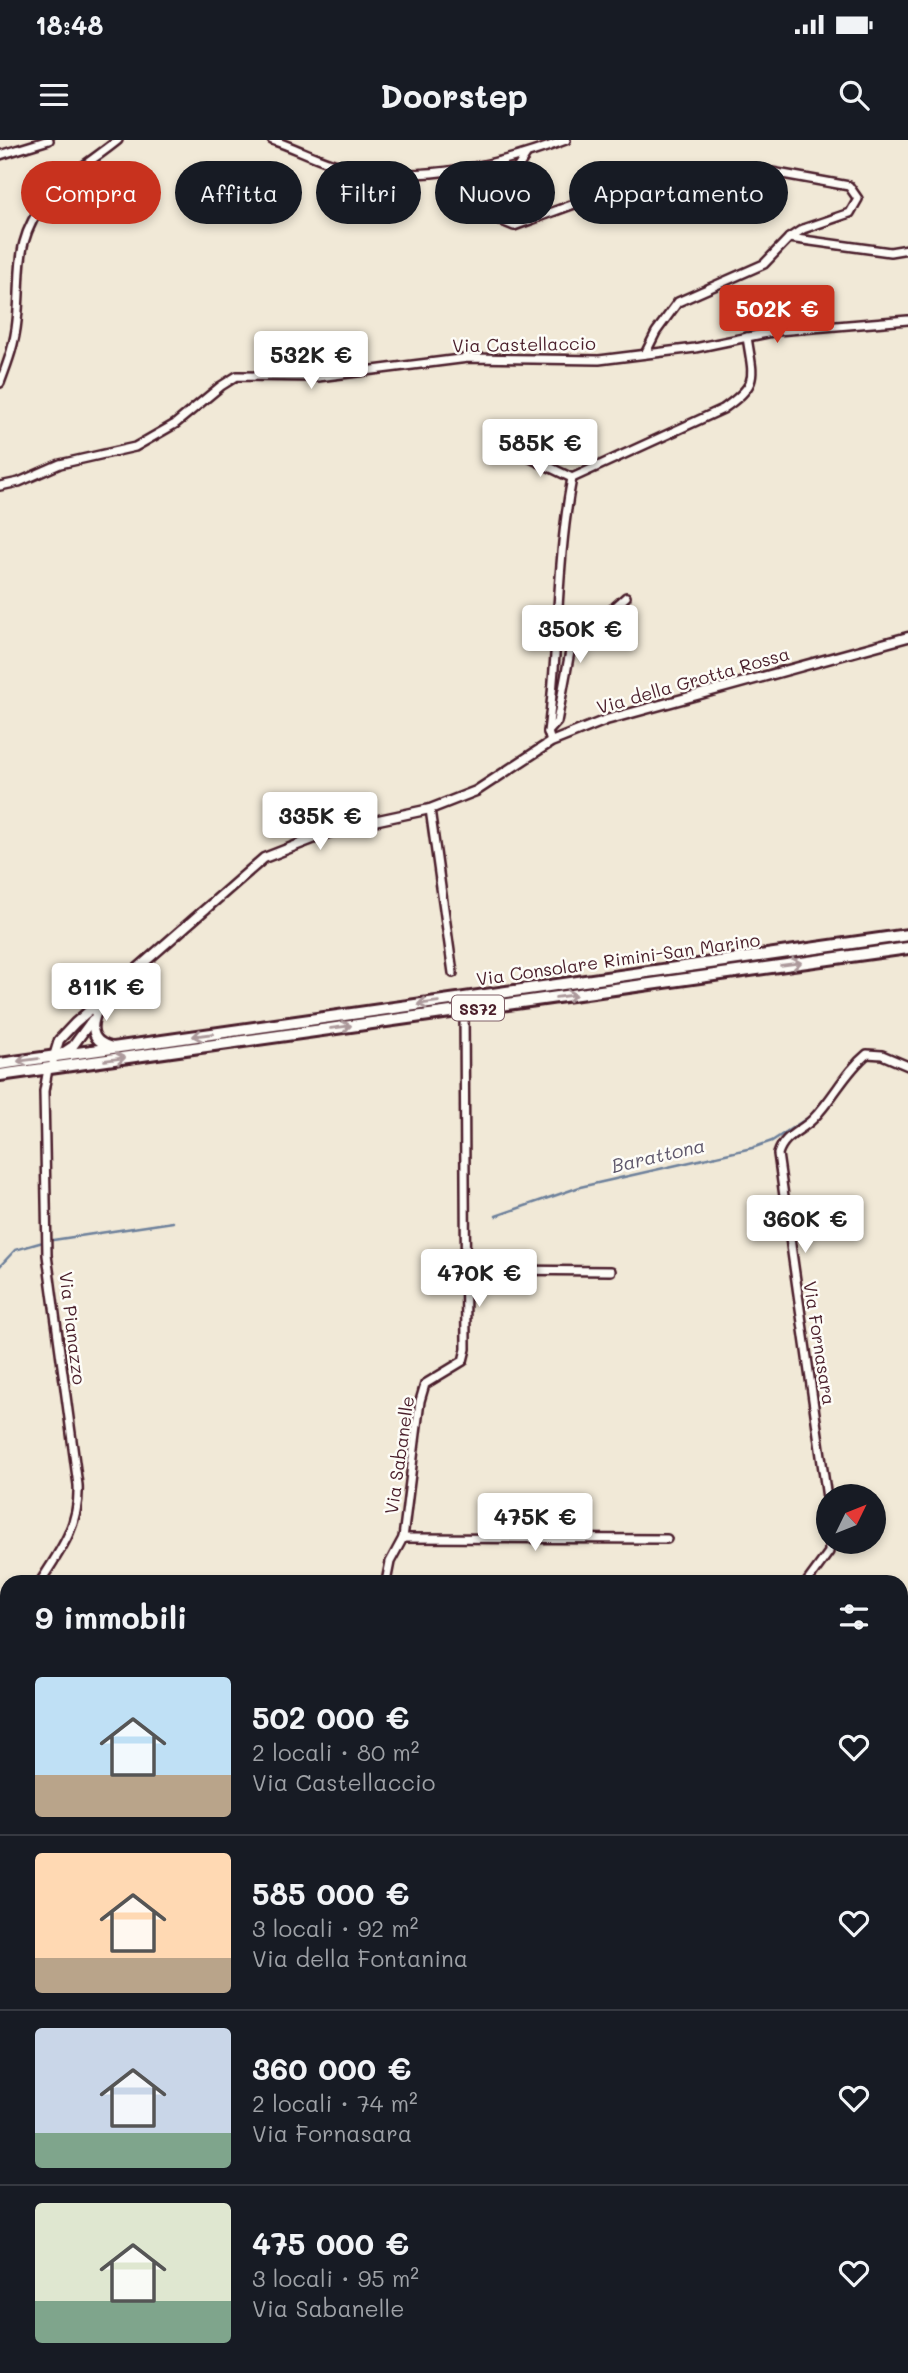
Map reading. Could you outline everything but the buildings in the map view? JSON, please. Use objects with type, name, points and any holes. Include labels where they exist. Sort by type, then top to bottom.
[{"type":"main road","name":"Via Consolare Rimini-San Marino","points":[[0,1064],[908,935]]},
{"type":"main road","name":"Via Consolare Rimini-San Marino","points":[[0,1075],[908,948]]},
{"type":"street","points":[[0,155],[49,140]]},
{"type":"street","points":[[0,383],[12,354],[18,319],[20,249],[27,229],[48,196],[117,140]]},
{"type":"street","points":[[272,140],[345,168],[374,173],[471,169],[526,155],[566,140]]},
{"type":"street","points":[[526,155],[496,204],[498,219],[514,226],[599,195],[755,169],[849,186],[855,191],[858,199],[850,213],[803,229],[789,238],[756,269],[678,302],[656,332],[645,354]]},
{"type":"street","points":[[789,238],[890,252],[908,248]]},
{"type":"street","name":"Via Castellaccio","points":[[0,486],[19,482],[60,464],[135,447],[175,424],[237,376],[318,377],[468,358],[521,357],[549,361],[645,354],[813,327],[908,320]]},
{"type":"street","points":[[572,478],[723,409],[746,393],[753,375],[747,337]]},
{"type":"street","points":[[522,454],[572,478]]},
{"type":"street","points":[[551,742],[548,732],[558,646],[557,588],[572,478]]},
{"type":"street","points":[[548,732],[557,722],[571,646],[626,597]]},
{"type":"street","name":"Via della Grotta Rossa","points":[[55,1056],[59,1040],[264,858],[341,828],[430,809],[476,791],[551,742],[642,708],[908,637]]},
{"type":"street","name":"Via Consolare Rimini-San Marino","points":[[430,809],[453,974]]},
{"type":"street","name":"Via della Grotta Rossa","points":[[55,1056],[73,1046],[104,998]]},
{"type":"street","name":"Via Sabanelle","points":[[387,1575],[390,1562],[403,1538],[420,1401],[425,1384],[463,1361],[466,1349],[464,1273],[467,1081],[464,1010]]},
{"type":"street","points":[[92,1018],[94,1034],[100,1042],[118,1047]]},
{"type":"street","name":"Via Fornasara","points":[[825,1484],[778,1154],[781,1144],[813,1119],[855,1064],[867,1054],[882,1055],[908,1066]]},
{"type":"street","points":[[48,1069],[55,1056]]},
{"type":"street","name":"Via Pianazzo","points":[[44,1575],[74,1526],[78,1509],[45,1225],[44,1091],[48,1069]]},
{"type":"street","points":[[464,1273],[486,1270],[611,1271]]},
{"type":"street","name":"Via Sabanelle","points":[[403,1538],[667,1539]]},
{"type":"street","points":[[812,1575],[828,1554]]},
{"type":"waterway","name":"Barattona","points":[[496,1216],[580,1187],[752,1148],[772,1141],[812,1115]]},
{"type":"waterway","name":"Barattona","points":[[53,1240],[173,1222]]},
{"type":"waterway","name":"Barattona","points":[[0,1266],[15,1250],[43,1242]]}]
